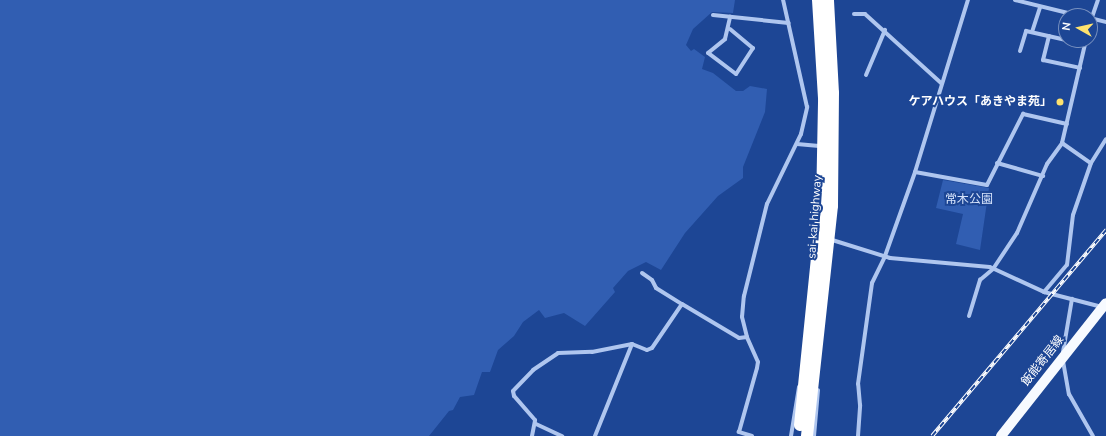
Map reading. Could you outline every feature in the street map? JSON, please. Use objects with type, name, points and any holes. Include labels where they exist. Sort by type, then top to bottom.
[{"type":"highway","name":"sai-kai highway","points":[[807,436],[825,146],[823,57],[818,0]]},
{"type":"highway","name":"sai-kai highway","points":[[799,436],[809,385],[828,239],[834,140],[828,0]]},
{"type":"main road","name":"飯能寄居線","points":[[1001,436],[1105,306]]},
{"type":"street","points":[[752,436],[739,432],[758,362],[746,337],[742,317],[744,302],[761,224],[767,204],[797,144],[807,107],[783,0]]},
{"type":"street","points":[[858,436],[860,405],[858,384],[872,283],[885,256],[915,172],[941,83],[968,0]]},
{"type":"street","points":[[1015,0],[1058,11]]},
{"type":"street","points":[[1032,32],[1040,7]]},
{"type":"street","points":[[854,14],[865,14],[885,30],[941,83]]},
{"type":"street","points":[[714,15],[789,23]]},
{"type":"street","points":[[730,16],[730,29],[725,40],[708,53],[736,74],[753,48],[730,29]]},
{"type":"street","points":[[866,75],[885,30]]},
{"type":"street","points":[[1020,51],[1026,31],[1058,38]]},
{"type":"street","points":[[1049,36],[1043,60],[1080,68]]},
{"type":"street","points":[[970,316],[980,280],[993,269],[1017,233],[1047,164],[1062,143],[1085,48]]},
{"type":"street","points":[[915,172],[987,185],[1023,114],[1067,124]]},
{"type":"street","points":[[1044,292],[1068,265],[1073,215],[1091,163],[1106,139]]},
{"type":"street","points":[[1062,143],[1091,163]]},
{"type":"street","points":[[797,144],[825,146]]},
{"type":"street","points":[[997,163],[1043,176]]},
{"type":"street","points":[[828,239],[885,256],[993,269],[1044,292],[1105,306]]},
{"type":"street","points":[[642,273],[652,280],[656,288],[682,304],[739,338],[746,337]]},
{"type":"street","points":[[1072,299],[1062,358],[1069,394],[1093,436]]},
{"type":"street","points":[[532,436],[536,424],[532,414],[514,396],[513,391],[533,370],[558,353],[592,352],[632,344],[647,350],[652,348],[682,304]]},
{"type":"street","points":[[595,436],[632,344]]},
{"type":"street","points":[[791,436],[798,387],[809,385],[818,389],[814,436]]},
{"type":"street","points":[[536,424],[562,436]]},
{"type":"green space","points":[[0,0],[735,0],[733,13],[712,12],[693,29],[686,45],[691,51],[694,49],[705,57],[702,69],[713,73],[736,91],[743,91],[750,86],[767,89],[765,112],[743,167],[743,178],[718,196],[685,233],[661,270],[646,262],[628,271],[613,288],[615,292],[585,326],[564,313],[545,318],[539,310],[523,322],[514,336],[498,350],[490,372],[482,372],[474,395],[460,397],[453,410],[449,411],[429,436],[0,436]]},
{"type":"green space","name":"常木公園","points":[[943,180],[989,188],[980,250],[956,244],[963,214],[936,208]]},
{"type":"railway","points":[[932,436],[1106,230]]},
{"type":"place","name":"ケアハウス「あきやま苑」","points":[[1060,102]]}]
